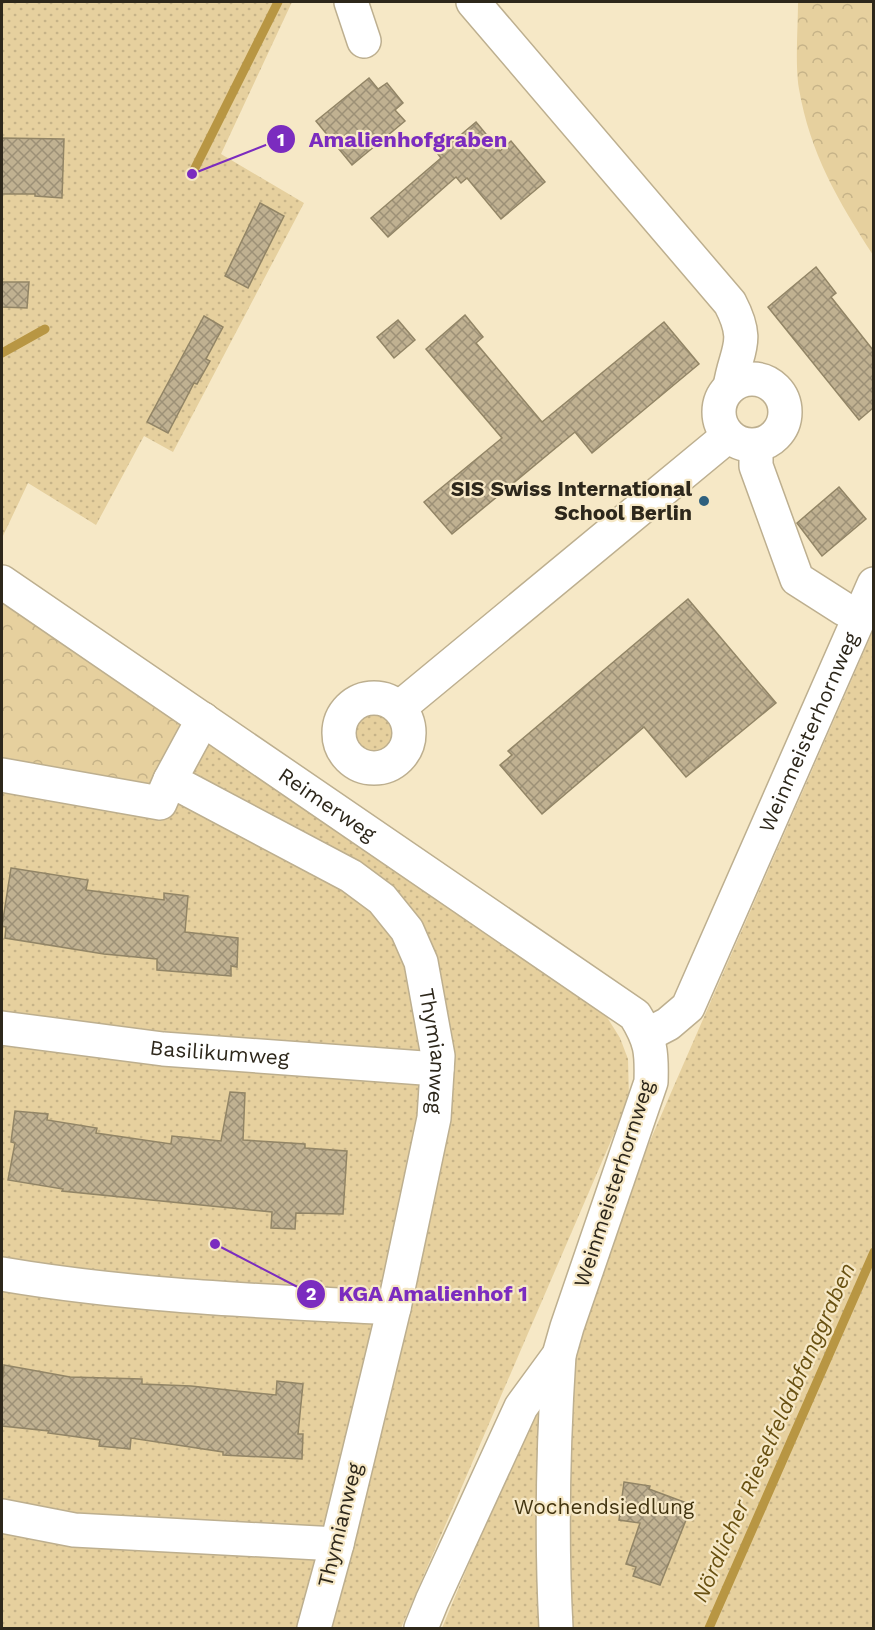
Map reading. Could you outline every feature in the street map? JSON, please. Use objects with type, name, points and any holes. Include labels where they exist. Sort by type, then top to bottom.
[{"type":"street","points":[[351,2],[364,41]]},
{"type":"street","points":[[473,2],[730,303],[740,322],[741,340],[730,387]]},
{"type":"street","points":[[399,708],[742,441],[767,443],[777,436],[786,415],[785,404],[780,393],[772,385],[762,380],[740,381],[730,387],[719,406],[722,427],[742,441],[756,466],[797,579],[859,616]]},
{"type":"street","name":"Reimerweg","points":[[2,582],[635,1015],[647,1035]]},
{"type":"street","name":"Weinmeisterhornweg","points":[[421,1629],[521,1407],[559,1355],[651,1082],[652,1057],[647,1035],[668,1024],[688,1007],[873,584]]},
{"type":"street","points":[[373,698],[384,699],[399,708],[407,723],[408,735],[406,746],[400,756],[381,767],[369,768],[348,757],[342,748],[339,725],[344,714],[352,705],[361,700],[373,698]]},
{"type":"street","points":[[2,775],[160,803],[203,719]]},
{"type":"street","points":[[311,792],[348,757]]},
{"type":"street","name":"Thymianweg","points":[[170,780],[351,876],[382,899],[407,930],[421,962],[438,1056],[434,1118],[394,1308],[314,1629]]},
{"type":"street","name":"Basilikumweg","points":[[2,1028],[163,1049],[437,1069]]},
{"type":"street","points":[[2,1274],[72,1286],[218,1299],[394,1308]]},
{"type":"street","points":[[556,1629],[552,1560],[553,1459],[559,1355]]},
{"type":"street","points":[[2,1516],[74,1530],[337,1544]]},
{"type":"green space","points":[[2,2],[292,2],[221,154],[304,203],[173,452],[144,436],[96,525],[28,483],[2,538]]},
{"type":"green space","points":[[798,2],[873,2],[873,255],[837,196],[810,134],[798,79]]},
{"type":"green space","points":[[2,600],[187,727],[155,786],[2,761]]},
{"type":"green space","name":"Wochendsiedlung","points":[[873,631],[873,1628],[442,1628],[601,1253]]},
{"type":"green space","points":[[373,708],[390,715],[397,732],[390,749],[373,756],[356,749],[349,732],[356,715]]},
{"type":"green space","points":[[187,727],[539,965],[605,1014],[620,1038],[628,1059],[629,1099],[401,1628],[2,1628],[2,761]]},
{"type":"building","points":[[369,78],[378,89],[387,83],[403,103],[395,110],[405,121],[352,165],[316,121]]},
{"type":"building","points":[[476,122],[500,151],[511,141],[545,182],[501,219],[467,178],[461,183],[456,177],[388,237],[371,218],[441,158],[438,154]]},
{"type":"building","points":[[2,138],[64,139],[62,198],[35,196],[35,194],[2,194]]},
{"type":"building","points":[[260,203],[284,216],[248,288],[225,276]]},
{"type":"building","points":[[816,267],[836,293],[831,297],[873,350],[873,408],[859,420],[768,307]]},
{"type":"building","points":[[2,282],[29,282],[27,308],[2,307]]},
{"type":"building","points":[[465,315],[483,337],[476,343],[542,422],[664,322],[699,364],[592,453],[575,432],[452,534],[424,502],[502,438],[426,349]]},
{"type":"building","points":[[204,316],[223,327],[206,359],[210,361],[197,384],[194,383],[168,433],[147,422]]},
{"type":"building","points":[[398,320],[415,340],[394,358],[377,337]]},
{"type":"building","points":[[839,487],[866,519],[822,556],[797,523]]},
{"type":"building","points":[[688,599],[776,703],[686,777],[644,727],[542,814],[500,765],[512,755],[508,751]]},
{"type":"building","points":[[11,868],[88,880],[86,890],[164,900],[164,893],[188,896],[185,932],[238,938],[237,967],[231,966],[231,976],[157,970],[157,959],[104,954],[5,938],[6,927],[2,926]]},
{"type":"building","points":[[230,1092],[245,1093],[243,1140],[305,1144],[305,1148],[347,1151],[343,1214],[296,1213],[295,1229],[271,1228],[272,1212],[62,1191],[63,1189],[8,1180],[15,1143],[11,1142],[15,1111],[48,1114],[47,1120],[97,1128],[96,1133],[171,1144],[172,1136],[221,1141]]},
{"type":"building","points":[[4,1365],[70,1377],[142,1379],[142,1384],[191,1386],[276,1395],[277,1381],[303,1384],[298,1434],[303,1434],[302,1459],[223,1455],[223,1452],[131,1438],[130,1449],[99,1446],[100,1440],[2,1426]]},
{"type":"building","points":[[624,1482],[650,1486],[649,1489],[692,1505],[660,1585],[633,1576],[636,1567],[626,1564],[640,1523],[619,1520]]},
{"type":"waterway","points":[[192,174],[278,2]]},
{"type":"waterway","points":[[2,353],[45,329]]},
{"type":"waterway","name":"Nördlicher Rieselfeldabfanggraben","points":[[709,1628],[874,1252]]},
{"type":"place","name":"Amalienhofgraben","points":[[192,174]]},
{"type":"place","name":"SIS Swiss International School Berlin","points":[[704,501]]},
{"type":"place","name":"KGA Amalienhof 1","points":[[215,1244]]}]
